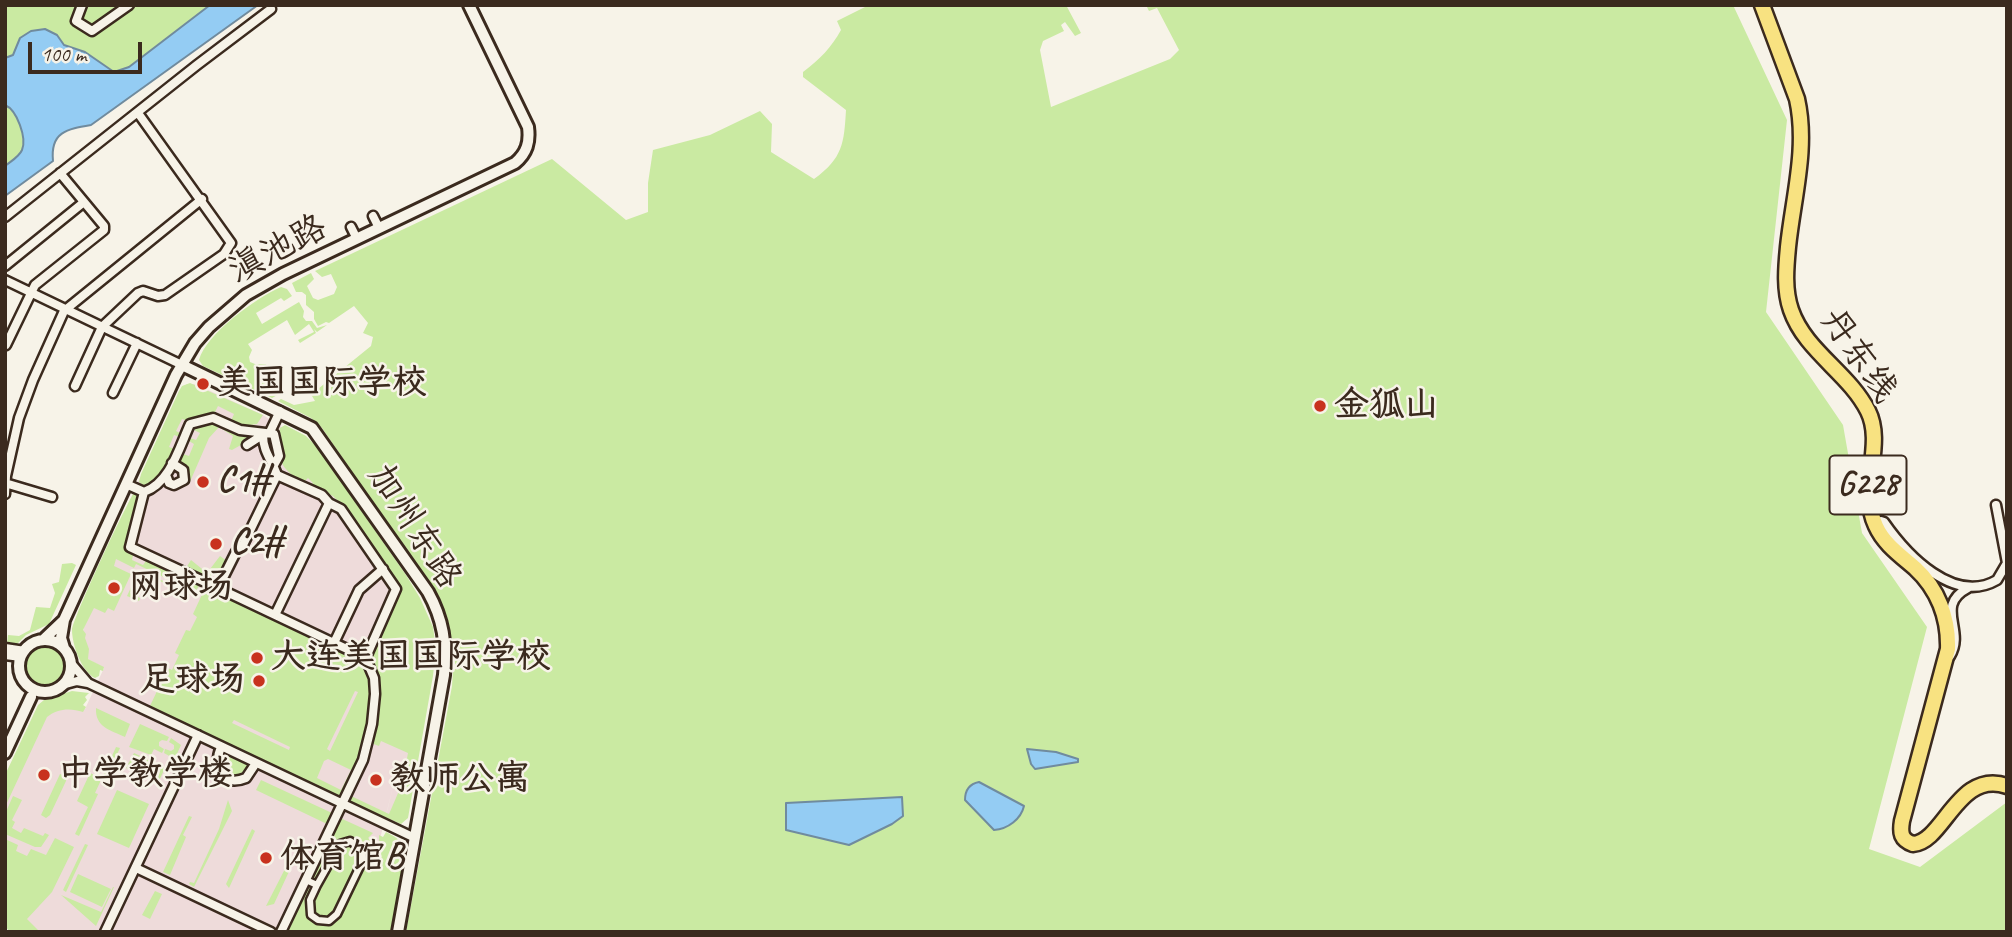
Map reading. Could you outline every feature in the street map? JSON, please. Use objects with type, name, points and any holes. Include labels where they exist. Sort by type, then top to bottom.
[{"type":"highway","name":"丹东线","points":[[1762,5],[1801,116],[1801,149],[1787,257],[1788,300],[1802,332],[1854,390],[1871,418],[1873,437],[1868,486],[1875,524],[1888,545],[1917,570],[1935,592],[1942,608],[1948,636],[1945,664],[1902,821],[1903,839],[1913,844],[1925,840],[1959,801],[1976,788],[1995,783],[2007,786]]},
{"type":"street","points":[[82,5],[76,21],[92,31],[129,5]]},
{"type":"street","name":"滇池路","points":[[64,620],[182,365],[195,343],[209,327],[246,295],[283,274],[515,163],[527,148],[528,127],[469,5]]},
{"type":"street","points":[[5,217],[271,9]]},
{"type":"street","points":[[75,386],[102,327],[138,293],[163,297],[228,250],[231,243],[138,113]]},
{"type":"street","points":[[6,345],[35,285],[104,230],[104,226],[61,173]]},
{"type":"street","points":[[5,494],[19,418],[33,380],[66,310],[201,199]]},
{"type":"street","points":[[5,266],[84,202]]},
{"type":"street","points":[[373,216],[379,229]]},
{"type":"street","points":[[351,227],[356,239]]},
{"type":"street","points":[[5,279],[182,365]]},
{"type":"street","points":[[113,393],[137,343]]},
{"type":"street","name":"加州东路","points":[[182,365],[276,406],[318,434],[428,592],[442,624],[446,645],[444,675],[398,932]]},
{"type":"street","points":[[218,588],[236,552],[243,545],[277,475],[274,465],[266,456],[266,433],[276,406]]},
{"type":"street","points":[[126,484],[144,492],[155,488],[166,475],[190,425],[213,418],[240,430],[266,433],[276,438],[279,456],[274,465]]},
{"type":"street","points":[[247,444],[266,433]]},
{"type":"street","points":[[166,475],[169,483],[174,485],[184,480],[183,470],[172,463]]},
{"type":"street","points":[[277,475],[322,495],[329,503],[341,509],[396,585],[396,593],[366,658]]},
{"type":"street","points":[[5,483],[52,497]]},
{"type":"street","points":[[144,492],[130,547],[366,658],[374,678],[372,724],[363,760],[281,932]]},
{"type":"street","points":[[275,615],[329,503]]},
{"type":"street","points":[[1945,664],[1953,653],[1956,640],[1950,614],[1951,606],[1960,592],[1989,585],[2004,572],[2006,551],[1996,505]]},
{"type":"street","points":[[1875,524],[1884,522],[1899,542],[1937,575],[1968,588]]},
{"type":"street","points":[[334,643],[359,590],[383,569]]},
{"type":"street","points":[[31,696],[21,674],[23,654],[64,620]]},
{"type":"street","points":[[64,620],[61,638],[64,648],[71,663],[88,683]]},
{"type":"street","points":[[43,640],[57,643],[64,648]]},
{"type":"street","points":[[5,648],[23,654]]},
{"type":"street","points":[[5,655],[23,654]]},
{"type":"street","points":[[62,685],[69,676],[71,663]]},
{"type":"street","points":[[5,753],[31,696],[77,681],[88,683],[415,838]]},
{"type":"street","points":[[25,682],[44,691]]},
{"type":"street","points":[[105,932],[198,735]]},
{"type":"street","points":[[221,747],[217,765],[228,779],[246,778],[256,763]]},
{"type":"street","points":[[350,841],[361,848],[363,860],[337,914],[329,921],[315,919],[310,911],[310,900],[317,885],[340,844],[350,841]]},
{"type":"street","points":[[136,868],[259,929],[271,932]]},
{"type":"street","points":[[306,880],[317,885]]},
{"type":"shaded area","name":"大连美国国际学校","points":[[187,384],[195,384],[263,415],[282,427],[294,438],[400,579],[426,647],[399,813],[389,814],[384,824],[394,783],[379,843],[284,932],[33,932],[5,906],[5,800],[47,712],[69,706],[85,709],[104,668],[88,659],[82,634],[107,551],[179,391]]},
{"type":"green space","points":[[5,5],[210,5],[129,67],[114,72],[85,52],[64,45],[57,35],[5,58]]},
{"type":"green space","points":[[869,5],[1066,5],[1081,33],[1075,36],[1065,22],[1061,25],[1064,31],[1043,41],[1040,50],[1051,107],[1170,59],[1179,50],[1157,8],[1149,11],[1146,5],[1733,5],[1787,120],[1766,312],[1843,425],[1862,533],[1927,627],[1869,849],[1920,867],[2007,802],[2007,932],[406,932],[452,686],[453,642],[435,593],[322,428],[311,418],[278,401],[281,399],[294,405],[315,401],[306,386],[313,393],[371,346],[373,337],[363,333],[368,323],[354,306],[329,323],[318,326],[314,312],[306,305],[306,295],[296,292],[292,283],[311,273],[314,279],[307,286],[313,298],[318,300],[334,294],[337,287],[331,274],[322,277],[315,271],[552,159],[626,220],[648,212],[648,183],[653,150],[710,135],[760,111],[772,124],[771,152],[814,179],[831,164],[840,149],[846,110],[803,77],[803,72],[825,53],[841,30],[837,21]]},
{"type":"green space","points":[[5,105],[17,118],[23,145],[19,154],[5,166]]},
{"type":"green space","points":[[281,287],[287,289],[292,296],[284,301],[281,298],[256,313],[262,324],[299,302],[306,321],[312,321],[317,328],[327,325],[317,332],[314,329],[316,333],[300,343],[298,340],[314,332],[309,324],[295,335],[287,320],[248,344],[252,350],[250,362],[266,364],[268,373],[281,393],[272,398],[203,366],[199,360],[211,339],[222,328],[246,308]]},
{"type":"green space","points":[[190,383],[263,415],[257,424],[243,426],[231,421],[234,414],[218,406],[215,412],[188,421],[182,419],[176,431],[182,434],[180,437],[174,435],[169,447],[175,449],[166,470],[152,486],[146,487],[139,482],[141,474],[179,391],[182,386]]},
{"type":"green space","points":[[214,422],[242,435],[252,434],[255,437],[232,450],[229,449],[233,436],[219,427],[209,438],[189,484],[186,485],[187,472],[180,459],[183,454],[189,456],[194,444],[189,441],[190,438],[196,440],[200,433],[194,430],[195,428]]},
{"type":"green space","points":[[285,425],[306,436],[316,446],[406,575],[433,627],[436,648],[433,676],[408,818],[401,824],[349,802],[349,795],[389,814],[402,784],[408,753],[381,741],[379,746],[371,743],[377,709],[368,660],[397,585],[347,510],[333,496],[311,486],[313,483],[308,478],[304,482],[284,467],[279,454],[278,437],[280,428]]},
{"type":"green space","points":[[135,491],[141,497],[127,552],[133,555],[132,560],[143,565],[146,561],[199,586],[195,592],[136,564],[134,568],[116,559],[114,566],[131,574],[114,611],[108,608],[105,613],[94,608],[83,630],[89,649],[88,659],[104,667],[95,678],[86,670],[79,657],[72,630],[100,561]]},
{"type":"green space","points":[[220,556],[227,561],[220,574],[213,574],[207,579],[186,568],[191,560],[207,573]]},
{"type":"green space","points":[[62,564],[76,565],[49,624],[26,635],[17,644],[7,644],[8,635],[19,636],[30,630],[36,607],[50,608],[55,593],[52,584],[59,582]]},
{"type":"green space","points":[[139,570],[190,593],[187,601],[184,600],[187,594],[141,572],[130,593],[140,598],[139,601],[127,596]]},
{"type":"green space","points":[[205,588],[365,663],[373,679],[370,718],[360,759],[341,799],[149,708],[168,668],[172,670],[179,655],[175,653],[186,630],[190,631],[197,617],[193,614]],"holes":[[[355,691],[358,692],[330,751],[327,749]],[[234,720],[290,747],[289,750],[232,723]],[[328,759],[351,770],[341,790],[317,778],[324,761]]]},
{"type":"green space","points":[[45,646],[53,647],[59,652],[64,658],[64,674],[59,680],[53,685],[45,686],[37,685],[31,680],[26,674],[25,666],[26,658],[31,652],[37,647]]},
{"type":"green space","points":[[72,691],[89,693],[83,705],[86,707],[83,712],[65,710],[47,717],[5,807],[5,775],[38,705],[44,700]]},
{"type":"green space","points":[[96,708],[130,724],[125,737],[101,724]]},
{"type":"green space","points":[[140,724],[169,737],[167,741],[159,742],[159,746],[164,749],[162,753],[154,749],[151,755],[129,747]]},
{"type":"green space","points":[[171,738],[181,745],[170,769],[168,768],[173,758],[164,753],[165,749],[174,749],[174,745],[169,742]]},
{"type":"green space","points":[[116,747],[120,748],[104,781],[101,780],[95,793],[98,794],[79,836],[75,834],[88,807],[77,801],[90,773],[102,778]]},
{"type":"green space","points":[[221,747],[256,763],[251,774],[228,779],[217,758]]},
{"type":"green space","points":[[134,753],[165,768],[158,783],[126,768]]},
{"type":"green space","points":[[67,773],[66,781],[46,818],[41,815],[60,774],[65,776]]},
{"type":"green space","points":[[261,780],[332,813],[327,824],[256,790]]},
{"type":"green space","points":[[117,790],[149,804],[129,848],[97,834]]},
{"type":"green space","points":[[13,796],[22,800],[12,820],[15,822],[12,828],[21,833],[24,828],[43,836],[45,833],[49,835],[41,847],[5,834],[5,814]]},
{"type":"green space","points":[[228,800],[232,811],[194,887],[189,884],[194,883],[219,829]]},
{"type":"green space","points":[[189,816],[192,817],[183,835],[186,837],[170,875],[163,872]]},
{"type":"green space","points":[[338,817],[373,833],[368,838],[375,844],[379,843],[379,835],[383,837],[386,832],[404,847],[406,856],[392,932],[284,932]]},
{"type":"green space","points":[[252,829],[255,831],[229,888],[226,884]]},
{"type":"green space","points":[[55,838],[74,847],[52,892],[27,919],[40,932],[10,932],[5,926],[5,839],[18,845],[16,851],[27,856],[31,849],[46,855]]},
{"type":"green space","points":[[85,844],[88,845],[66,892],[63,890]]},
{"type":"green space","points":[[288,863],[292,865],[274,904],[266,906]]},
{"type":"green space","points":[[78,874],[111,889],[102,907],[70,892]]},
{"type":"green space","points":[[113,887],[96,926],[61,895],[101,912]]},
{"type":"green space","points":[[155,891],[162,894],[150,919],[142,915]]},
{"type":"water","points":[[210,5],[258,5],[91,125],[62,134],[54,144],[53,161],[5,196],[5,166],[19,155],[23,145],[17,118],[5,105],[5,58],[13,55],[20,38],[31,31],[45,29],[57,35],[64,45],[85,52],[114,72],[129,67]]},
{"type":"water","points":[[1027,749],[1056,752],[1078,759],[1078,762],[1035,769]]},
{"type":"water","points":[[979,782],[1024,806],[1017,819],[1004,828],[994,830],[965,800],[968,788]]},
{"type":"water","points":[[902,797],[903,816],[849,845],[786,830],[786,803]]},
{"type":"place","name":"美国国际学校","points":[[203,384]]},
{"type":"place","name":"金狐山","points":[[1320,406]]},
{"type":"place","name":"C1#","points":[[203,482]]},
{"type":"place","name":"C2#","points":[[216,544]]},
{"type":"place","name":"网球场","points":[[114,588]]},
{"type":"place","name":"大连美国国际学校","points":[[257,658]]},
{"type":"place","name":"足球场","points":[[259,681]]},
{"type":"place","name":"中学教学楼","points":[[44,775]]},
{"type":"place","name":"教师公寓","points":[[376,780]]},
{"type":"place","name":"体育馆B","points":[[266,858]]}]
